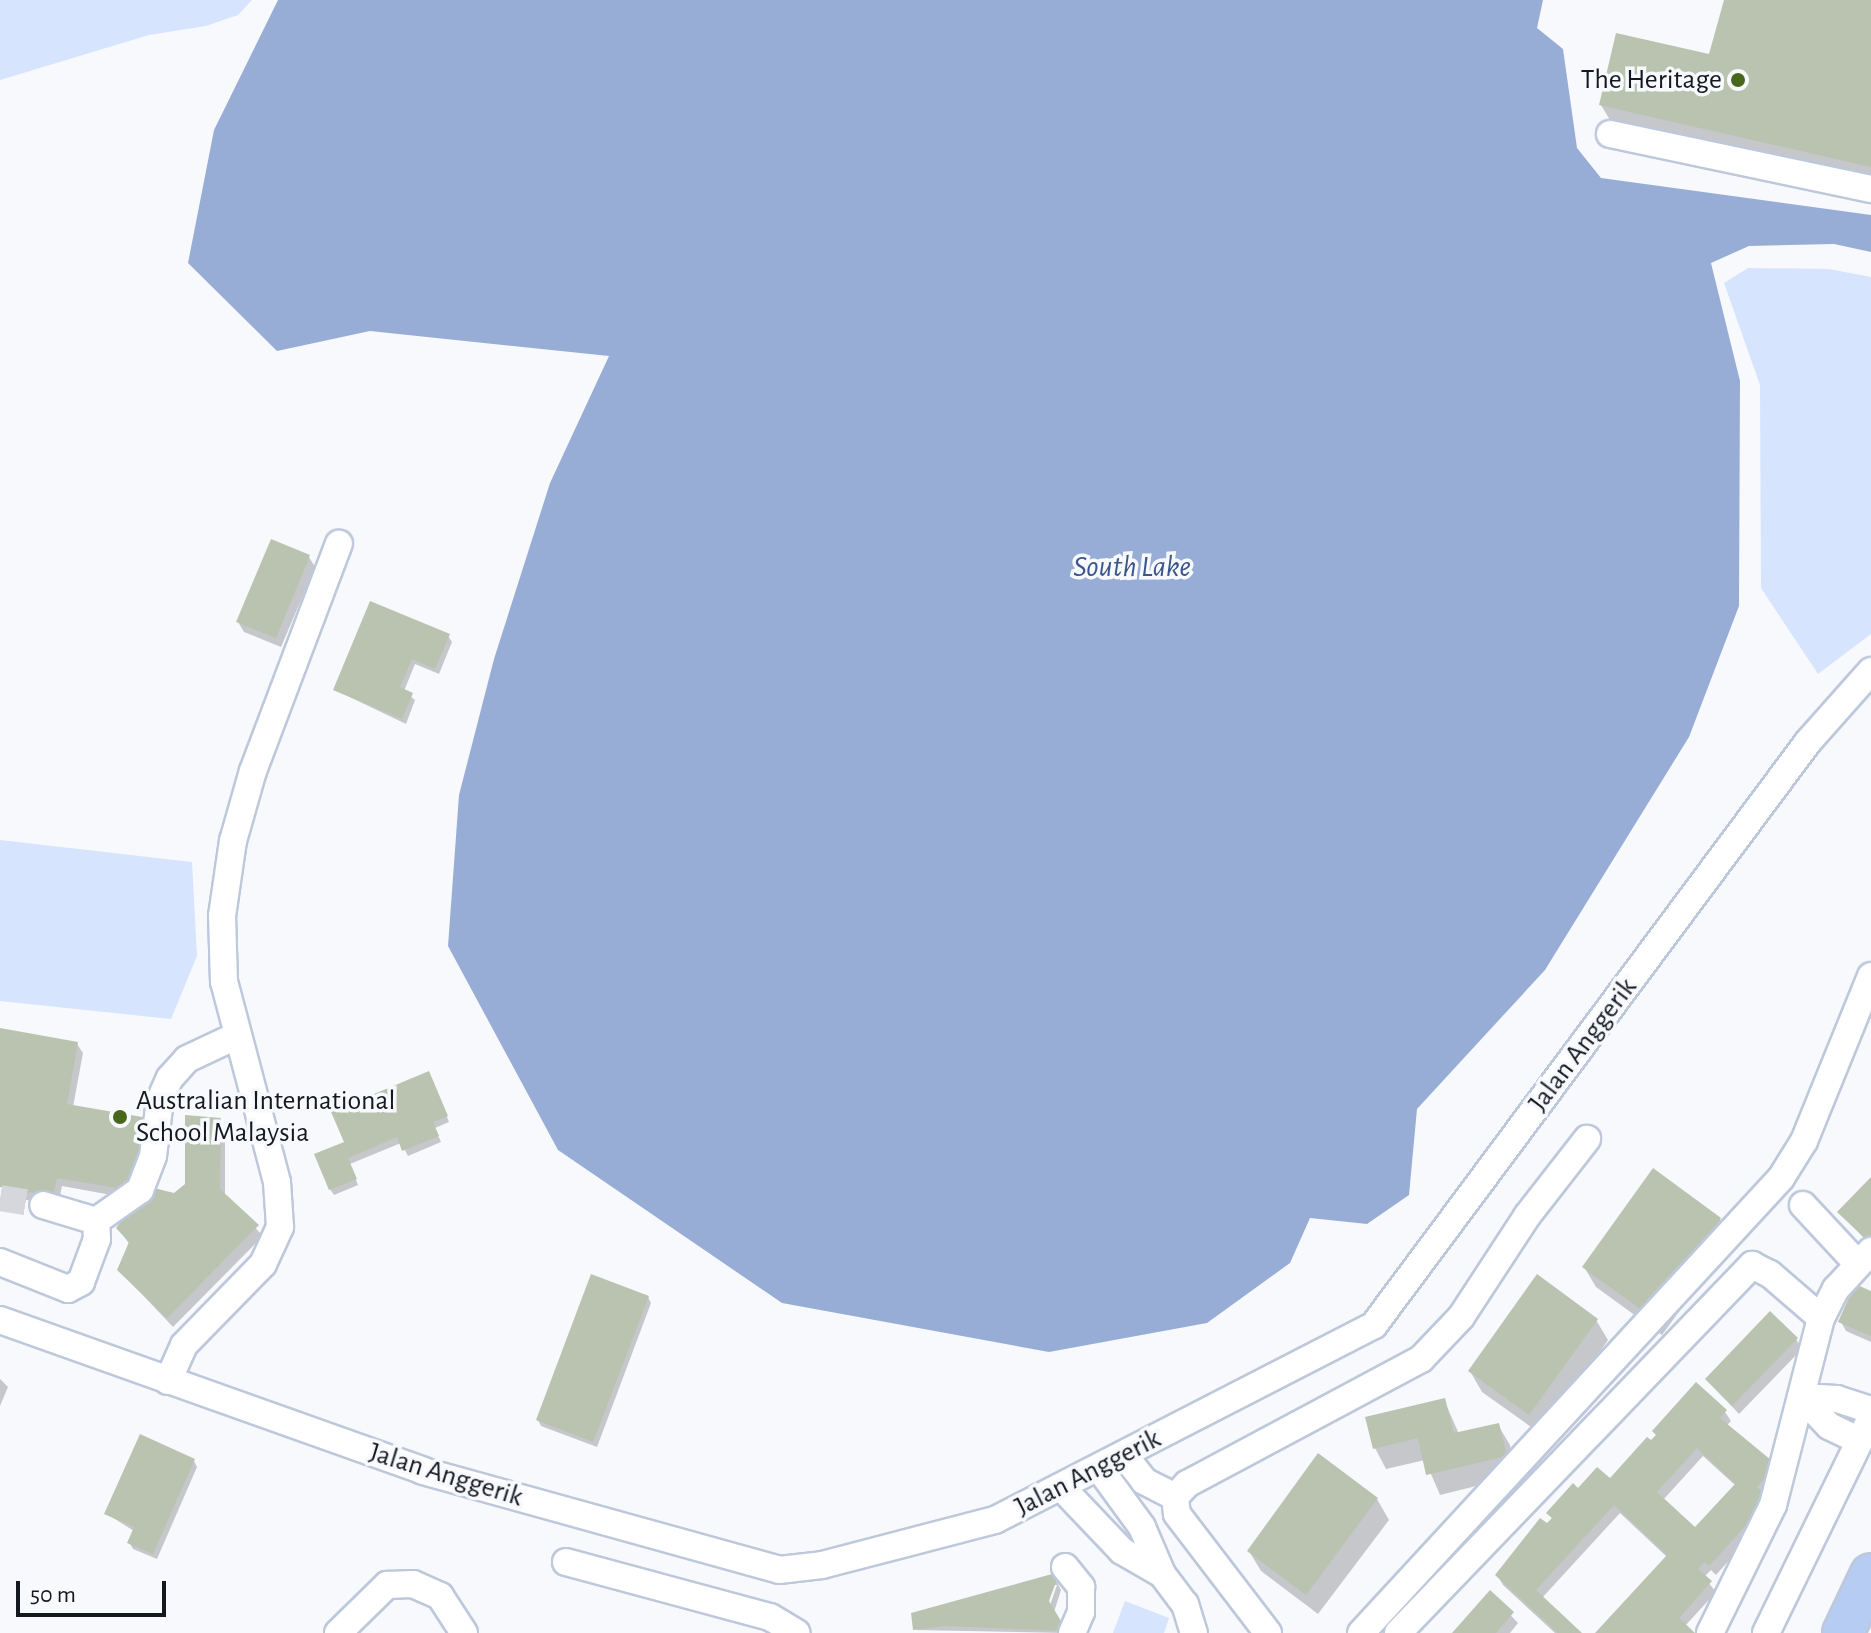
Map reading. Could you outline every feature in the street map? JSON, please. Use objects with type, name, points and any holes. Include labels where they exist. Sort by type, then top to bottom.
[{"type":"street","points":[[1610,134],[1871,189]]},
{"type":"street","points":[[168,1381],[184,1345],[263,1264],[280,1227],[277,1182],[224,969],[222,916],[233,841],[253,771],[339,544]]},
{"type":"street","name":"Jalan Anggerik","points":[[0,1320],[423,1471],[779,1570],[822,1565],[995,1520],[1374,1325],[1808,742],[1871,671]]},
{"type":"street","points":[[1361,1633],[1781,1178],[1804,1141],[1871,976]]},
{"type":"street","points":[[0,1262],[68,1289],[81,1282],[90,1267],[96,1221],[140,1190],[153,1156],[160,1100],[170,1078],[187,1059],[238,1035]]},
{"type":"street","points":[[1268,1633],[1177,1514],[1175,1497],[1187,1484],[1421,1359],[1461,1317],[1527,1216],[1587,1139]]},
{"type":"street","points":[[43,1205],[96,1221]]},
{"type":"street","points":[[1710,1633],[1773,1505],[1821,1318],[1864,1257],[1837,1246],[1825,1223],[1803,1205]]},
{"type":"street","points":[[1398,1633],[1752,1265],[1770,1274],[1821,1318]]},
{"type":"street","points":[[1801,1397],[1837,1399],[1871,1410]]},
{"type":"street","points":[[1766,1633],[1865,1430],[1829,1426],[1801,1397]]},
{"type":"street","points":[[1124,1455],[1144,1481],[1175,1497]]},
{"type":"street","points":[[1099,1468],[1142,1527],[1162,1574],[1185,1604],[1194,1633]]},
{"type":"street","points":[[1062,1488],[1122,1551],[1162,1574]]},
{"type":"street","points":[[566,1562],[770,1617],[797,1633]]},
{"type":"street","points":[[1065,1567],[1081,1587],[1081,1612],[1072,1633]]},
{"type":"street","points":[[338,1633],[387,1585],[413,1584],[440,1596],[464,1633]]},
{"type":"shaded area","points":[[0,0],[252,0],[238,15],[206,26],[149,35],[0,80]]},
{"type":"shaded area","points":[[1748,268],[1829,269],[1871,277],[1871,634],[1818,674],[1761,588],[1760,385],[1724,283]]},
{"type":"shaded area","points":[[0,840],[192,862],[197,956],[171,1019],[0,1001]]},
{"type":"shaded area","points":[[1125,1601],[1169,1618],[1164,1633],[1113,1633]]},
{"type":"water","name":"South Lake","points":[[278,0],[1543,0],[1537,28],[1563,49],[1577,148],[1601,178],[1871,215],[1871,252],[1834,244],[1749,246],[1711,263],[1740,381],[1739,606],[1689,737],[1545,970],[1417,1109],[1409,1195],[1367,1224],[1310,1218],[1290,1263],[1207,1323],[1049,1352],[782,1303],[558,1150],[448,946],[459,795],[494,659],[550,483],[609,356],[370,331],[277,351],[188,263],[214,130]]},
{"type":"building","name":"The Heritage","points":[[1724,0],[1871,0],[1871,167],[1599,105],[1616,33],[1709,54]]},
{"type":"building","points":[[271,539],[310,555],[276,638],[236,622]]},
{"type":"building","points":[[370,601],[450,634],[435,669],[412,659],[400,687],[413,693],[402,719],[333,690]]},
{"type":"building","points":[[0,1028],[78,1042],[67,1104],[148,1118],[136,1191],[57,1178],[53,1196],[0,1187]]},
{"type":"building","points":[[429,1071],[448,1116],[433,1122],[439,1136],[402,1151],[397,1137],[348,1158],[357,1179],[329,1190],[314,1154],[344,1142],[331,1112]]},
{"type":"building","points":[[185,1115],[221,1118],[220,1189],[259,1225],[167,1318],[117,1270],[129,1242],[116,1228],[146,1186],[174,1193],[185,1184]]},
{"type":"building","points":[[1653,1168],[1721,1218],[1650,1316],[1582,1267]]},
{"type":"building","points":[[1871,1177],[1871,1244],[1837,1212]]},
{"type":"building","points":[[591,1274],[649,1296],[593,1442],[536,1420]]},
{"type":"building","points":[[1537,1274],[1598,1319],[1529,1415],[1468,1371]]},
{"type":"building","points":[[1855,1284],[1871,1291],[1871,1336],[1838,1322]]},
{"type":"building","points":[[1770,1311],[1798,1338],[1732,1406],[1705,1379]]},
{"type":"building","points":[[1696,1382],[1727,1410],[1720,1418],[1777,1465],[1757,1487],[1770,1499],[1709,1566],[1704,1562],[1698,1569],[1712,1581],[1679,1618],[1695,1633],[1595,1633],[1667,1555],[1614,1505],[1536,1590],[1582,1633],[1558,1633],[1495,1575],[1540,1518],[1547,1523],[1552,1518],[1546,1513],[1573,1483],[1578,1488],[1597,1467],[1610,1478],[1647,1437],[1651,1440],[1656,1435],[1652,1431]],"holes":[[[1697,1448],[1735,1484],[1695,1527],[1657,1492]]]},
{"type":"building","points":[[1445,1398],[1454,1433],[1499,1423],[1507,1456],[1426,1475],[1418,1438],[1373,1449],[1365,1417]]},
{"type":"building","points":[[140,1434],[195,1459],[153,1554],[127,1543],[134,1527],[104,1514]]},
{"type":"building","points":[[1318,1453],[1378,1498],[1306,1595],[1247,1551]]},
{"type":"building","points":[[1052,1574],[1057,1579],[1049,1601],[1067,1631],[945,1626],[913,1630],[911,1613]]},
{"type":"building","points":[[1490,1590],[1514,1612],[1496,1633],[1452,1633]]},
{"type":"tunnel","points":[[0,1198],[43,1205]]},
{"type":"place","name":"The Heritage","points":[[1738,80]]},
{"type":"place","name":"Australian International School Malaysia","points":[[120,1117]]}]
